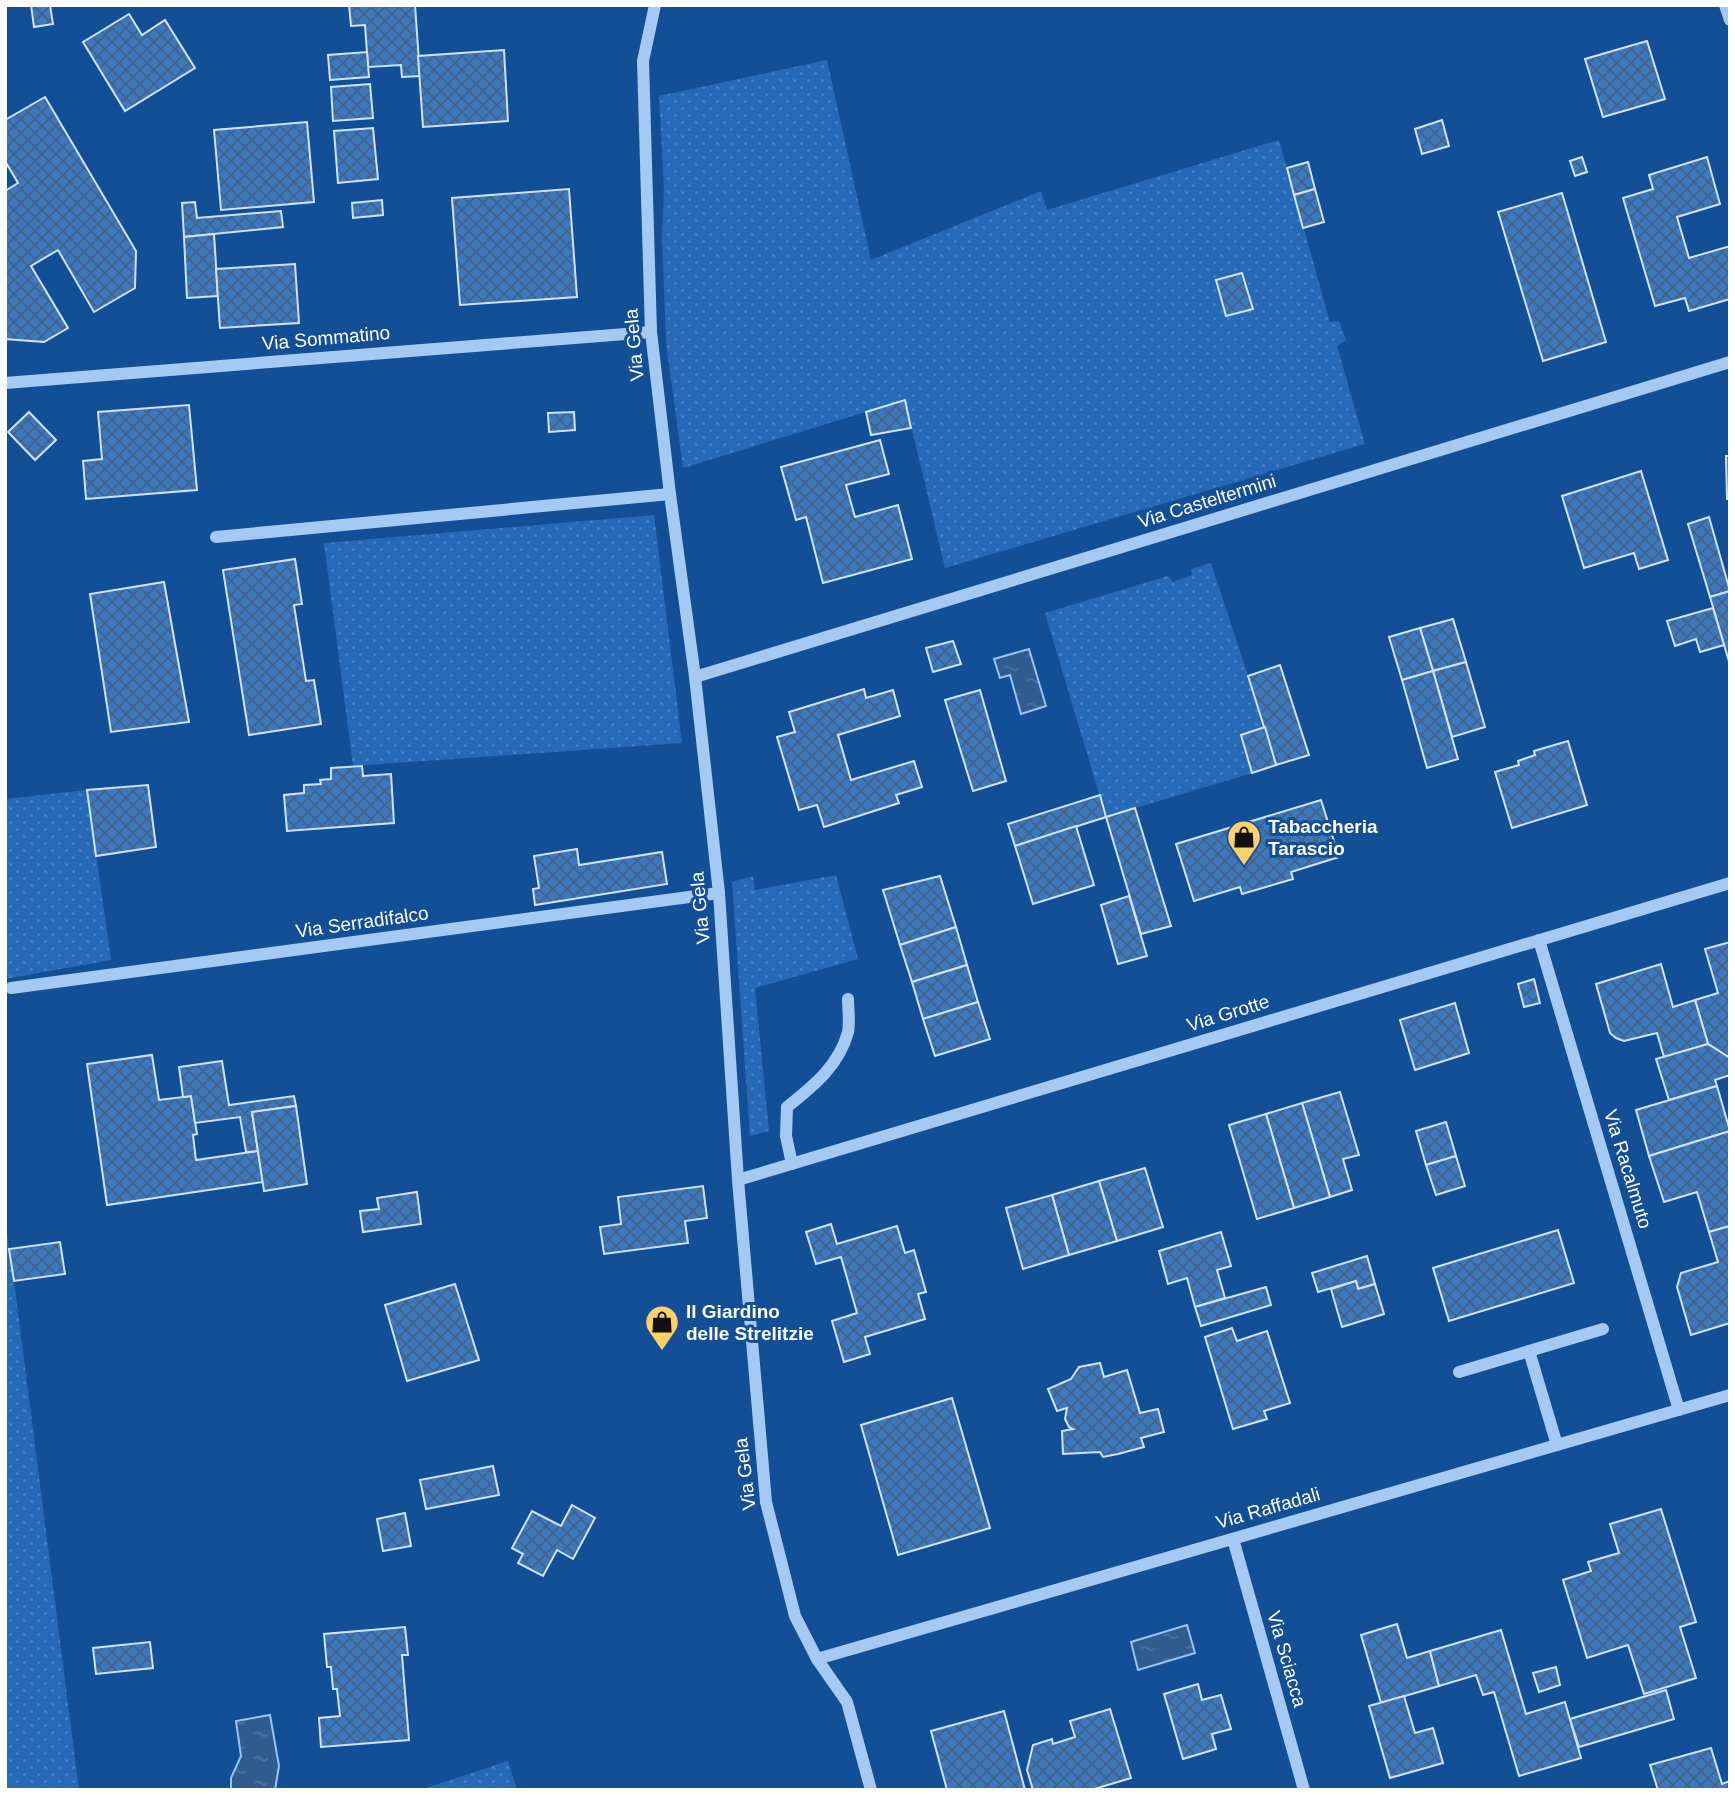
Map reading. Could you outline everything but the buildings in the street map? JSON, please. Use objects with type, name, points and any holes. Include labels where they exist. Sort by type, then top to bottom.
[{"type":"street","name":"Via Gela","points":[[655,5],[643,61],[651,332],[695,677],[719,894],[738,1180],[766,1502],[795,1616],[817,1659],[846,1702],[872,1790]]},
{"type":"street","points":[[1725,5],[1730,20]]},
{"type":"street","name":"Via Sommatino","points":[[5,383],[651,332]]},
{"type":"street","name":"Via Casteltermini","points":[[695,677],[1730,362]]},
{"type":"street","points":[[216,537],[670,494]]},
{"type":"street","name":"Via Grotte","points":[[738,1180],[1730,883]]},
{"type":"street","name":"Via Serradifalco","points":[[11,988],[719,894]]},
{"type":"street","name":"Via Racalmuto","points":[[1539,940],[1679,1410]]},
{"type":"street","points":[[792,1164],[786,1136],[787,1107],[836,1062],[848,1030],[848,999]]},
{"type":"street","points":[[1458,1372],[1603,1329]]},
{"type":"street","points":[[1529,1351],[1557,1445]]},
{"type":"street","name":"Via Raffadali","points":[[817,1659],[1730,1395]]},
{"type":"street","name":"Via Sciacca","points":[[1233,1539],[1304,1790]]},
{"type":"shaded area","points":[[827,60],[871,260],[1041,191],[1047,210],[1279,140],[1330,322],[1339,321],[1346,340],[1337,346],[1365,444],[945,568],[905,400],[683,468],[666,343],[662,237],[664,190],[659,96]]},
{"type":"shaded area","points":[[654,515],[682,743],[353,766],[324,543]]},
{"type":"shaded area","points":[[1211,563],[1265,727],[1241,736],[1252,773],[1106,817],[1045,613],[1168,576],[1173,582],[1192,575],[1191,569]]},
{"type":"shaded area","points":[[87,790],[111,960],[5,979],[5,799]]},
{"type":"shaded area","points":[[836,875],[858,959],[755,988],[769,1131],[750,1136],[732,882],[753,876],[755,890]]},
{"type":"shaded area","points":[[5,1223],[14,1281],[79,1790],[5,1790]]},
{"type":"shaded area","points":[[508,1761],[517,1790],[420,1790]]},
{"type":"water","points":[[1029,649],[1046,706],[1021,714],[1010,675],[1000,678],[994,659]]},
{"type":"water","points":[[1187,1625],[1195,1653],[1138,1670],[1131,1642]]},
{"type":"water","points":[[270,1715],[279,1766],[275,1790],[231,1790],[231,1778],[241,1756],[236,1721]]},
{"type":"place","name":"Tabaccheria Tarascio","points":[[1244,867]]},
{"type":"place","name":"Il Giardino delle Strelitzie","points":[[662,1352]]}]
